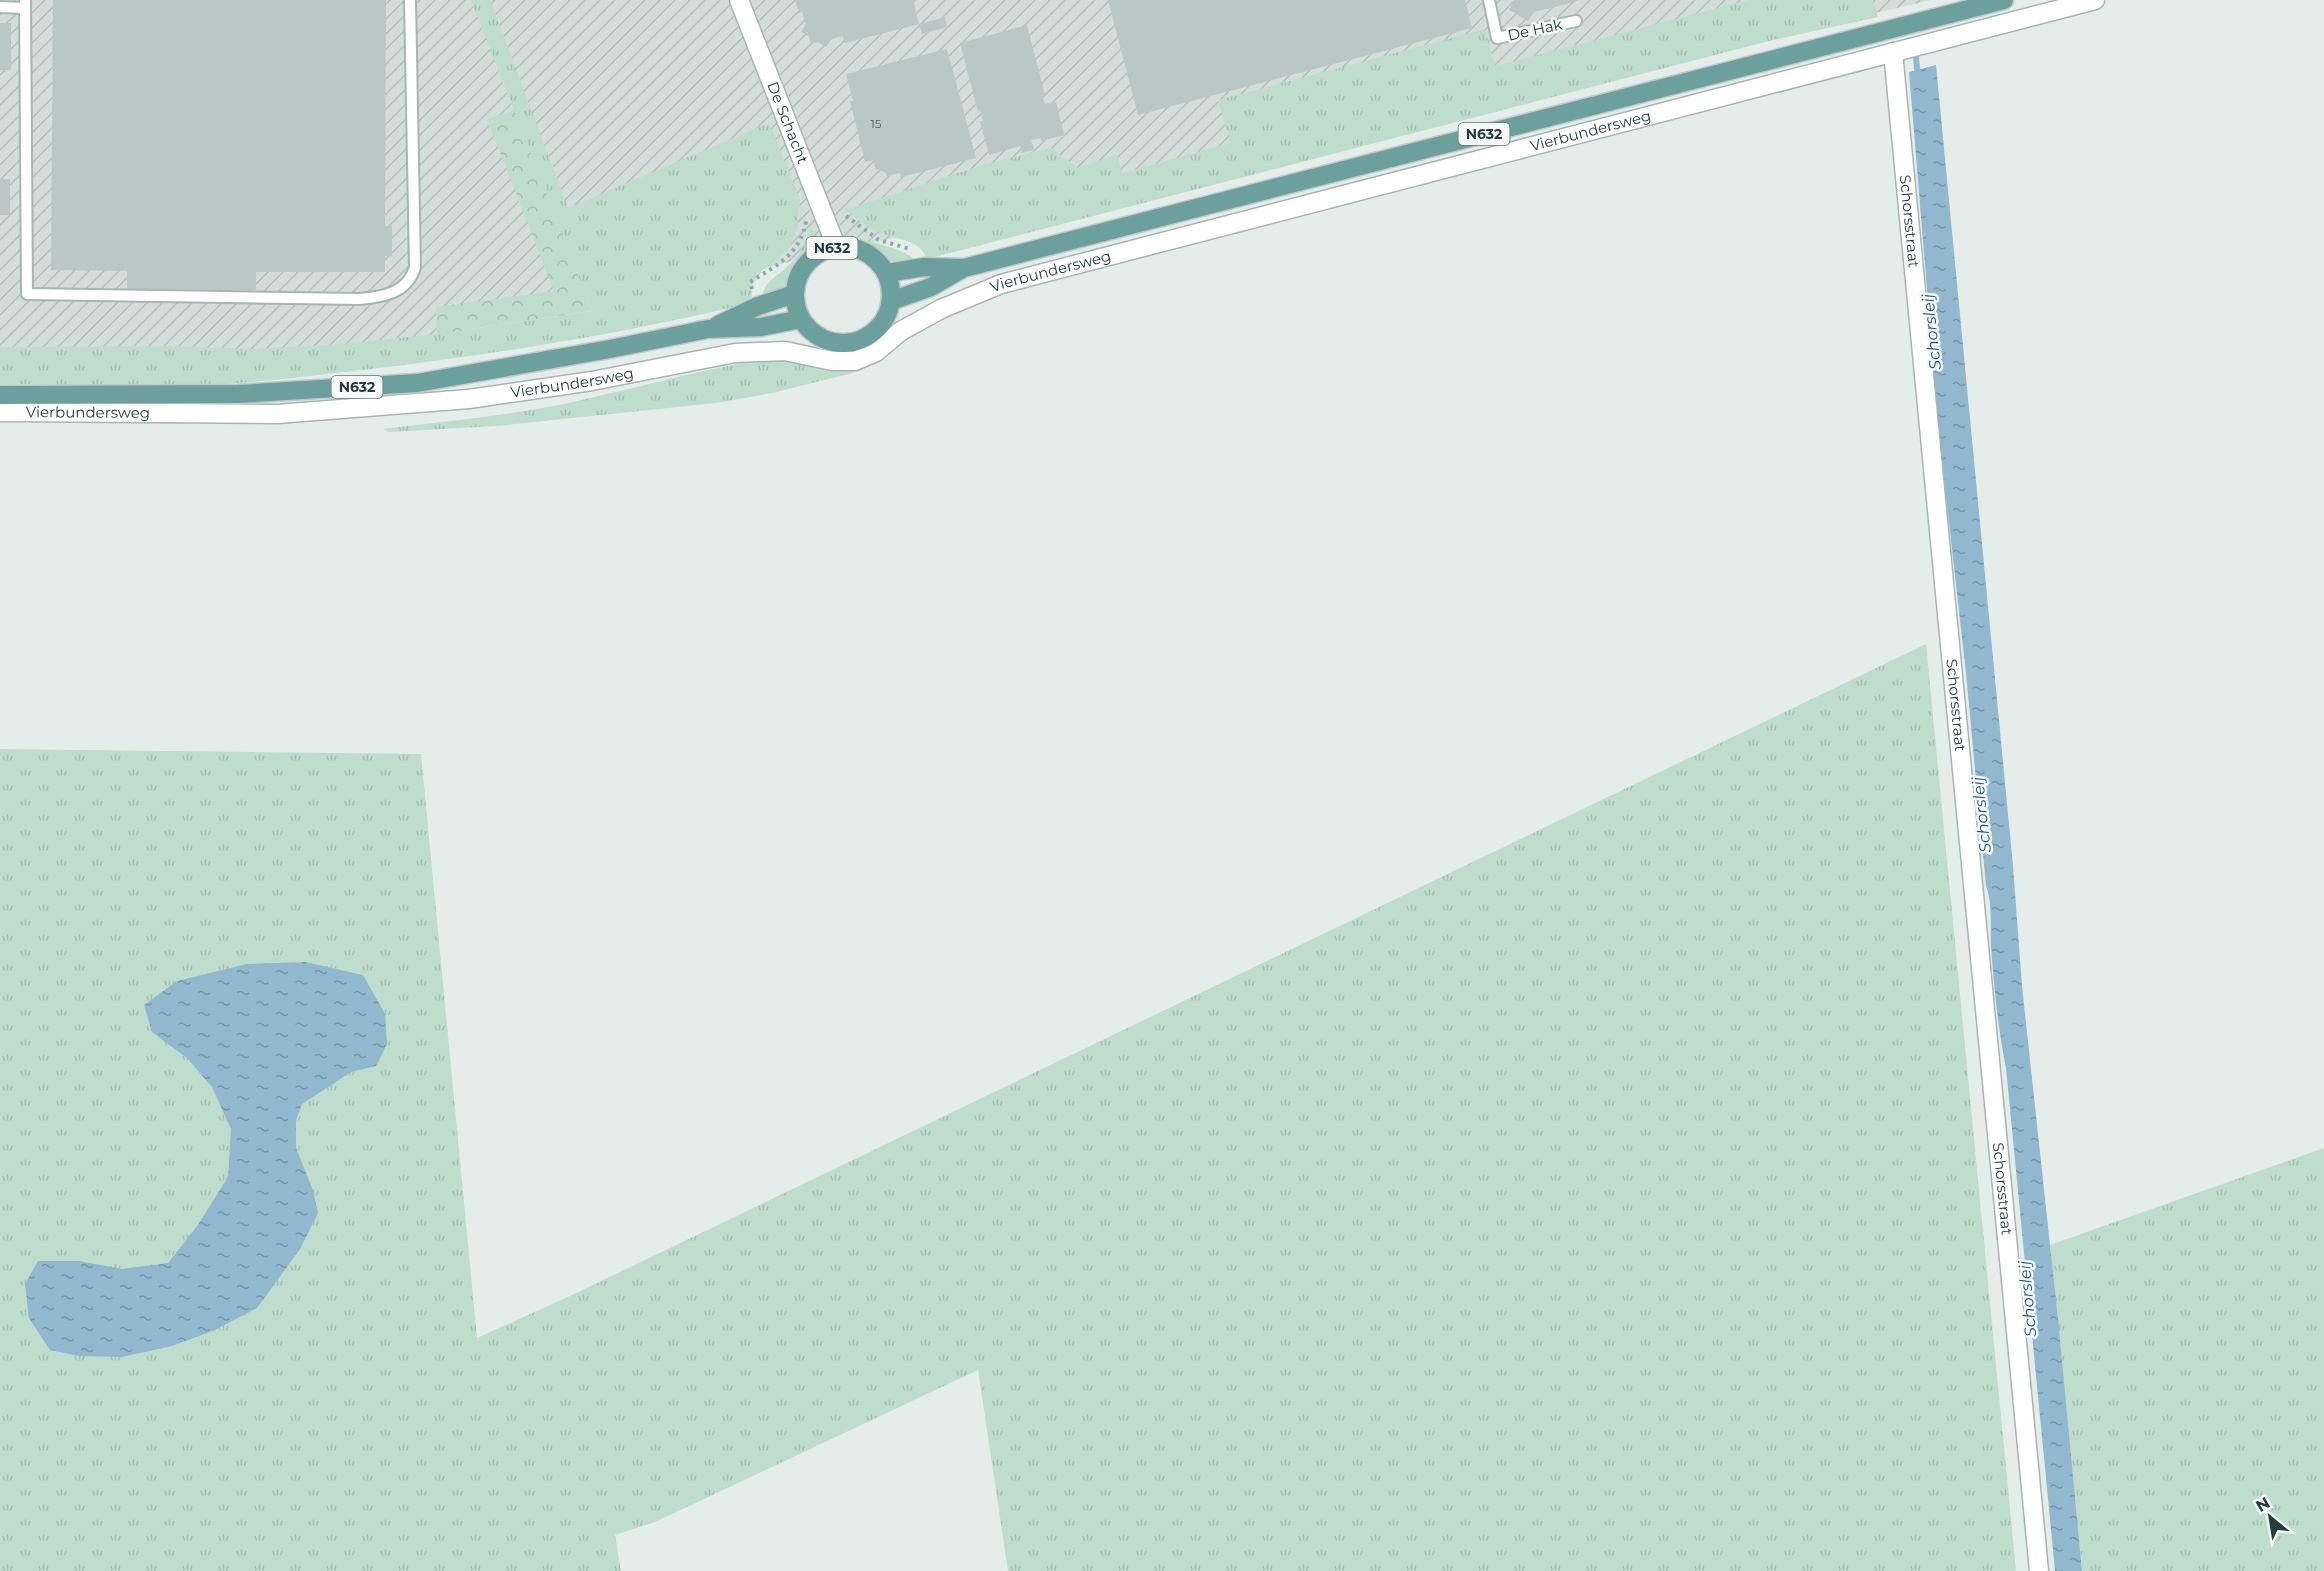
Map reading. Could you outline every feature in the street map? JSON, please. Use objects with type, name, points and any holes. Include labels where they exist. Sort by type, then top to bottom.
[{"type":"main road","name":"Vierbundersweg","points":[[891,301],[931,287],[964,268],[2004,0]]},
{"type":"main road","name":"N632","points":[[794,294],[797,278],[806,263],[819,252],[836,246],[851,247],[866,252],[878,261],[887,273]]},
{"type":"main road","name":"Vierbundersweg","points":[[887,273],[924,267],[964,268]]},
{"type":"main road","points":[[794,294],[801,319],[812,332],[827,341],[844,343],[861,340],[875,331],[886,317],[891,301],[891,286],[887,273]]},
{"type":"main road","name":"Vierbundersweg","points":[[708,329],[759,306],[794,294]]},
{"type":"main road","name":"Vierbundersweg","points":[[0,395],[21,404],[417,383],[708,329],[761,327],[801,319]]},
{"type":"street","name":"De Schacht","points":[[739,0],[836,246]]},
{"type":"street","name":"Vierbundersweg","points":[[0,412],[21,404],[277,414],[469,399],[592,381],[735,353],[785,351],[832,361],[855,361],[876,352],[901,331],[940,309],[1000,284],[1355,190],[2095,0]]},
{"type":"street","name":"Schorsstraat","points":[[1893,52],[2039,1571]]},
{"type":"street","points":[[1348,169],[1355,190]]},
{"type":"lane","points":[[0,7],[25,4],[27,294],[359,299],[379,297],[394,292],[406,285],[413,276],[415,267],[410,0]]},
{"type":"lane","name":"De Hak","points":[[1489,0],[1497,38],[1576,21]]},
{"type":"shaded area","points":[[0,0],[1932,0],[777,265],[585,299],[437,338],[257,356],[0,354]]},
{"type":"green space","points":[[471,0],[490,0],[568,208],[769,123],[800,200],[797,229],[790,246],[779,259],[762,271],[753,283],[751,303],[657,324],[514,349],[288,378],[178,386],[0,384],[0,347],[173,346],[253,349],[342,344],[437,334],[592,311]]},
{"type":"green space","points":[[1748,0],[1872,0],[1878,17],[1773,40],[927,259],[923,252],[912,243],[876,231],[845,210],[982,165],[1051,148],[1078,168],[1117,154],[1122,173],[1231,143],[1218,100],[1485,29],[1495,66]]},
{"type":"green space","points":[[514,110],[592,311],[437,334],[436,307],[554,291],[487,119]]},
{"type":"green space","points":[[810,224],[813,234],[813,250],[794,286],[763,295],[769,282],[800,252]]},
{"type":"green space","points":[[870,241],[901,251],[915,261],[884,260],[863,250],[858,244]]},
{"type":"green space","points":[[772,358],[793,359],[842,371],[865,368],[772,393],[716,403],[497,426],[388,432],[383,429],[493,416],[559,405],[718,368]]},
{"type":"green space","points":[[1926,644],[2016,1571],[1008,1571],[978,1370],[655,1522],[615,1535],[621,1571],[0,1571],[0,749],[421,754],[477,1338],[570,1296]]},
{"type":"green space","points":[[2324,1148],[2324,1571],[2082,1571],[2050,1245]]},
{"type":"water","points":[[1936,65],[2013,866],[2022,986],[2058,1319],[2082,1571],[2055,1571],[2006,1068],[1995,993],[1990,908],[1939,434],[1909,72]]},
{"type":"water","points":[[305,962],[363,975],[385,1014],[387,1044],[376,1066],[351,1072],[302,1104],[296,1120],[296,1148],[313,1190],[318,1213],[300,1249],[257,1308],[215,1330],[172,1346],[122,1357],[79,1356],[50,1350],[29,1318],[25,1284],[38,1261],[79,1261],[122,1269],[168,1263],[198,1225],[228,1177],[231,1129],[212,1087],[187,1058],[152,1032],[144,1005],[177,981],[247,964]]},
{"type":"building","points":[[53,0],[386,0],[385,226],[392,226],[392,256],[385,256],[385,272],[256,272],[256,290],[127,289],[127,271],[51,270]]},
{"type":"building","points":[[795,0],[913,0],[919,24],[845,43],[843,36],[831,39],[826,47],[818,42],[811,44],[809,36],[801,32],[806,24]]},
{"type":"building","points":[[1108,0],[1465,0],[1472,28],[1138,115]]},
{"type":"building","points":[[1514,0],[1578,1],[1534,12],[1528,21],[1509,10]]},
{"type":"building","points":[[945,17],[947,27],[922,34],[919,24]]},
{"type":"building","points":[[0,23],[11,23],[11,70],[0,70]]},
{"type":"building","points":[[1027,25],[1045,95],[1042,95],[1045,104],[1056,102],[1064,135],[1041,141],[1041,138],[1031,140],[1034,150],[1022,153],[1020,146],[989,155],[980,121],[983,121],[980,111],[978,112],[960,43]]},
{"type":"building","points":[[947,49],[976,158],[901,177],[900,173],[887,176],[879,169],[876,170],[873,160],[865,162],[846,74]]},
{"type":"building","points":[[0,179],[10,179],[10,215],[0,215]]},
{"type":"waterway","name":"Schorsleij","points":[[1916,57],[1918,78]]}]
